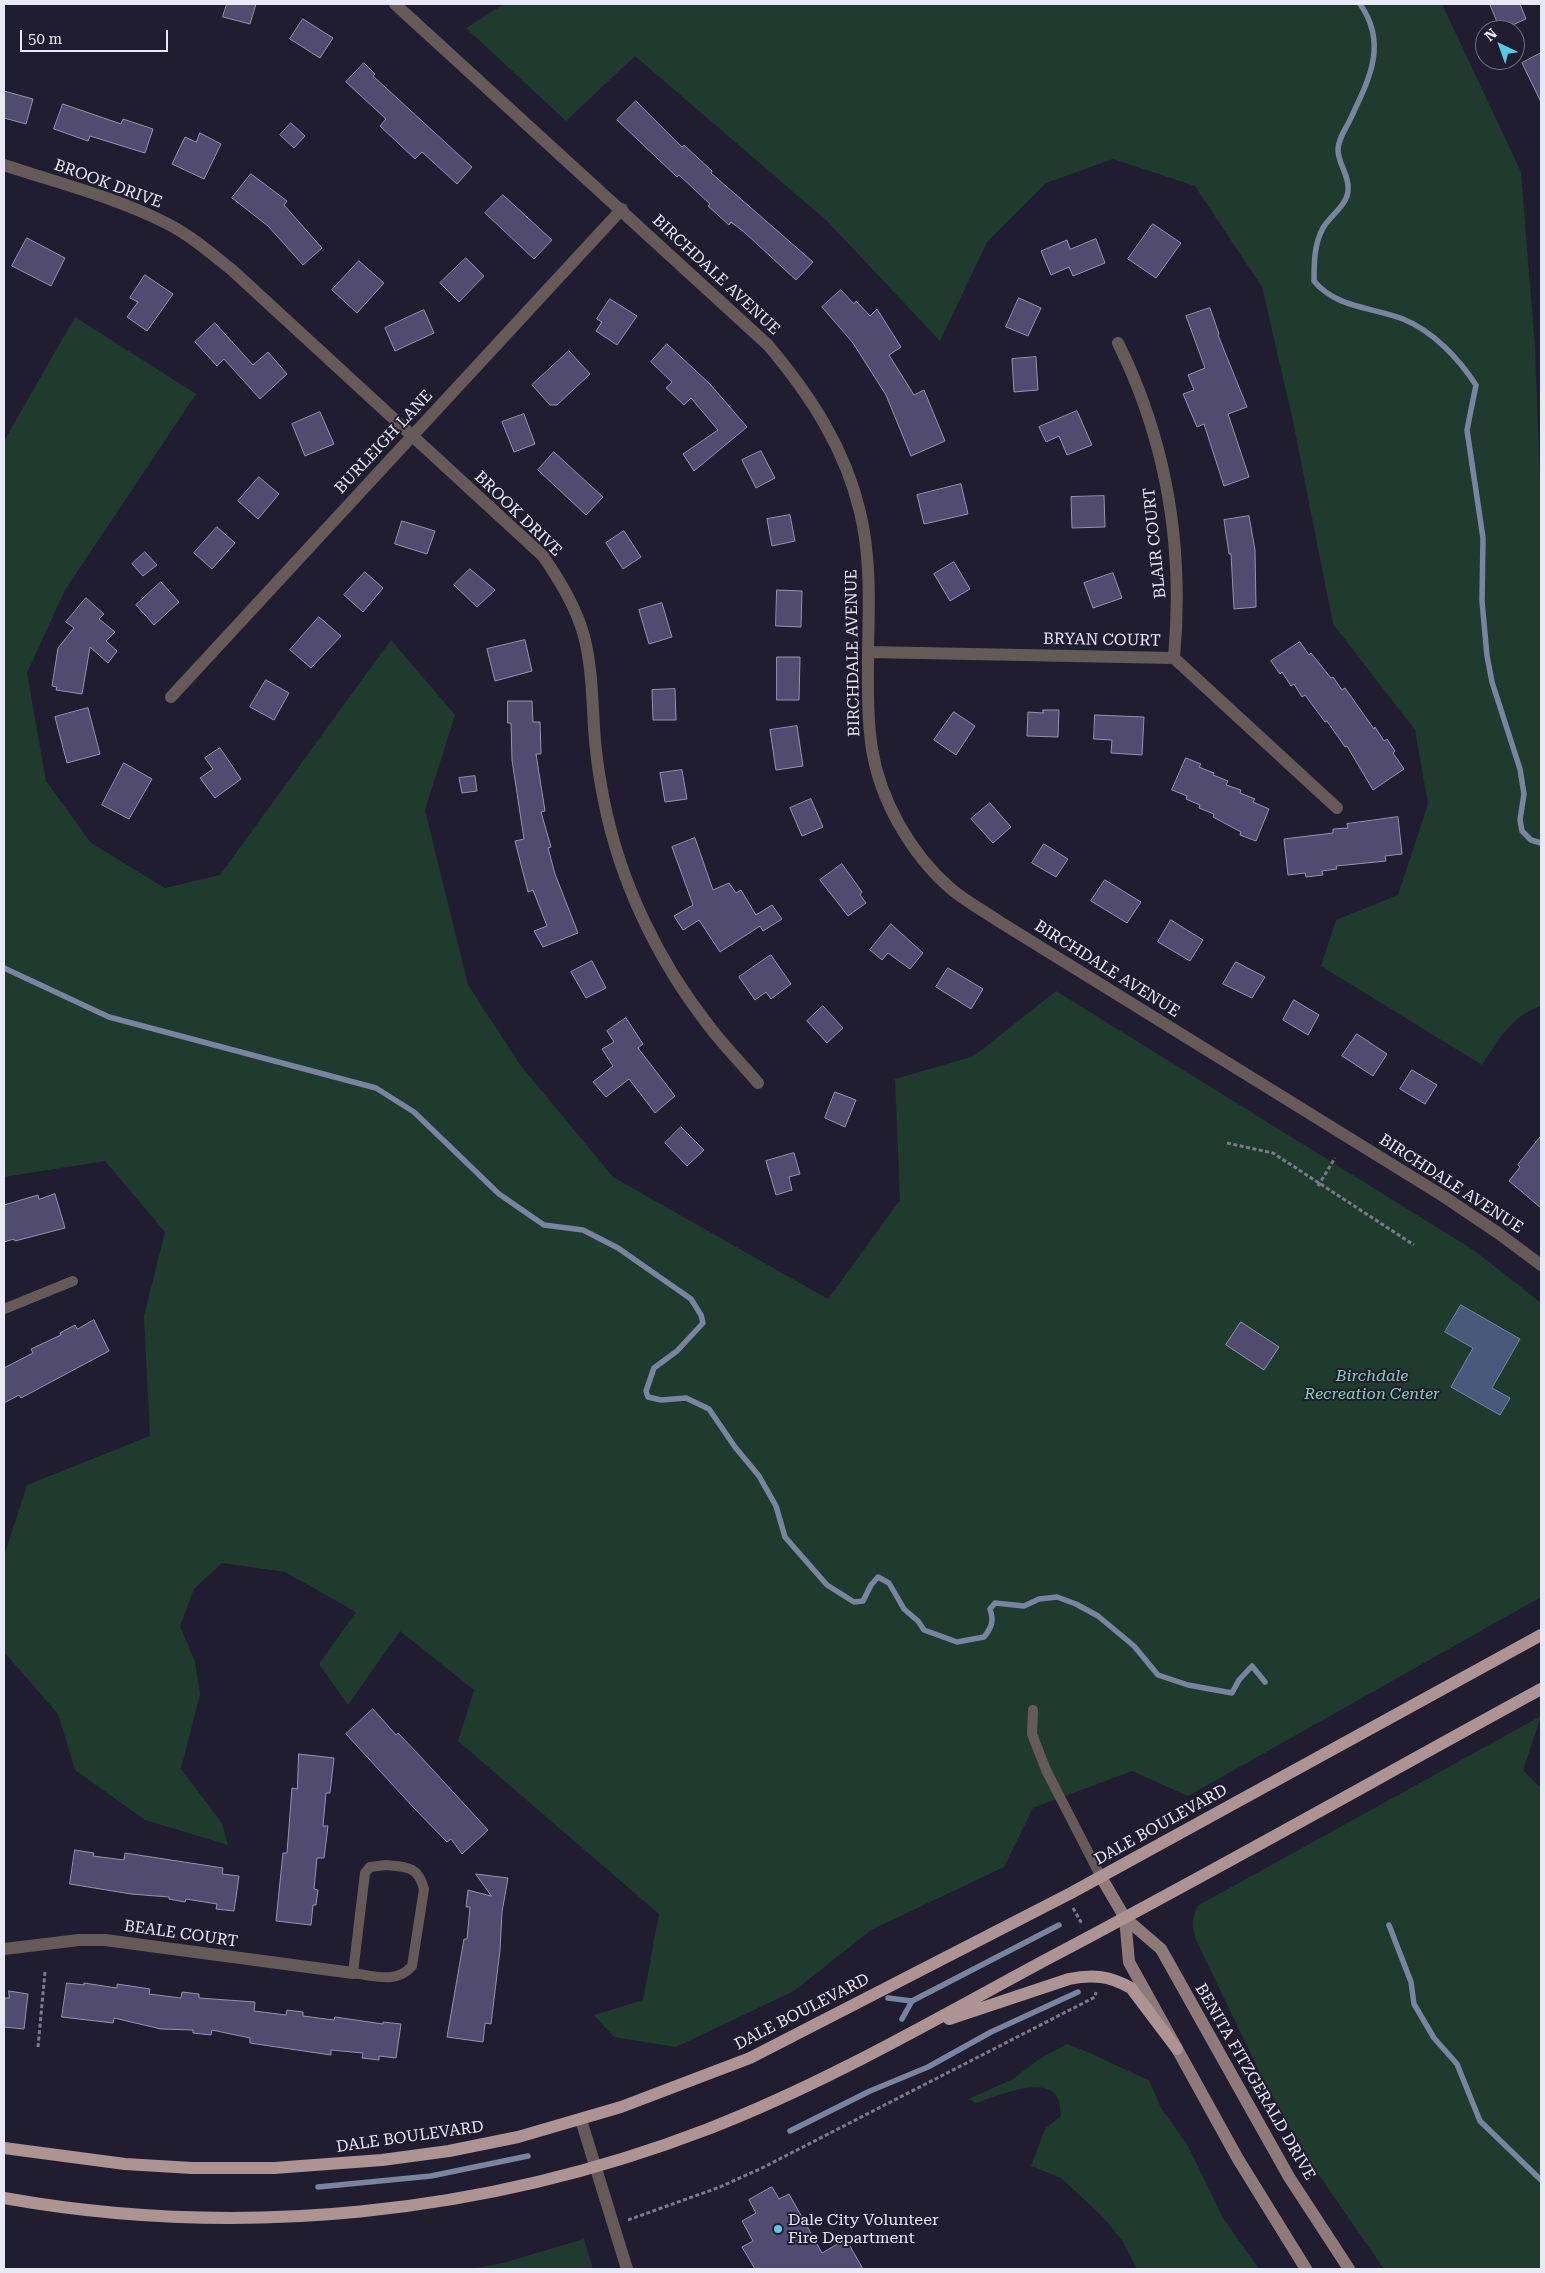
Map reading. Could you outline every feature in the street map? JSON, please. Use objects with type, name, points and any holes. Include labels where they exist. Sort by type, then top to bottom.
[{"type":"main road","name":"DALE BOULEVARD","points":[[4,2148],[125,2164],[192,2168],[274,2168],[382,2160],[449,2151],[518,2137],[581,2120],[686,2084],[750,2058],[1101,1877],[1541,1635]]},
{"type":"main road","points":[[4,2198],[100,2212],[176,2218],[301,2216],[394,2208],[457,2199],[595,2168],[710,2128],[753,2110],[787,2095],[918,2029],[1125,1918],[1541,1689]]},
{"type":"main road","name":"BENITA FITZGERALD DRIVE","points":[[1101,1877],[1125,1918],[1162,1949],[1289,2177],[1349,2269]]},
{"type":"main road","name":"BENITA FITZGERALD DRIVE","points":[[1125,1918],[1129,1962],[1238,2159],[1306,2269]]},
{"type":"main road","points":[[918,2029],[1069,1979],[1087,1975],[1099,1976],[1120,1982],[1131,1988],[1177,2049]]},
{"type":"street","name":"BIRCHDALE AVENUE","points":[[395,4],[622,209],[768,345],[795,377],[819,412],[838,449],[854,488],[861,514],[868,561],[870,609],[868,718],[872,751],[881,784],[897,821],[915,848],[951,889],[1000,922],[1443,1196],[1541,1265]]},
{"type":"street","name":"BROOK DRIVE","points":[[4,165],[132,207],[168,224],[201,245],[232,270],[542,556],[570,599],[584,634],[589,659],[595,743],[604,802],[620,860],[638,907],[655,943],[680,986],[709,1026],[758,1083]]},
{"type":"street","name":"BURLEIGH LANE","points":[[171,697],[622,209]]},
{"type":"street","name":"BLAIR COURT","points":[[1118,343],[1134,375],[1148,413],[1162,462],[1172,512],[1177,563],[1178,618],[1174,658]]},
{"type":"street","name":"BRYAN COURT","points":[[868,652],[1174,658],[1337,808]]},
{"type":"street","name":"BEALE COURT","points":[[4,1949],[79,1940],[105,1940],[353,1974]]},
{"type":"street","points":[[581,2120],[627,2269]]},
{"type":"lane","points":[[4,1309],[73,1281]]},
{"type":"lane","points":[[1033,1710],[1032,1734],[1046,1770],[1101,1877]]},
{"type":"lane","points":[[386,1865],[415,1870],[422,1879],[424,1889],[412,1966],[405,1974],[396,1978],[353,1974],[365,1873],[370,1867],[386,1865]]},
{"type":"path","points":[[1227,1143],[1273,1153],[1319,1185],[1414,1244]]},
{"type":"path","points":[[1319,1185],[1335,1158]]},
{"type":"path","points":[[1071,1905],[1082,1925]]},
{"type":"path","points":[[38,2047],[45,1972]]},
{"type":"path","points":[[613,2225],[682,2202],[762,2168],[1095,1997],[1097,1990]]},
{"type":"green space","points":[[504,4],[1442,4],[1521,172],[1535,348],[1541,508],[1541,1006],[1522,1015],[1514,1022],[1500,1038],[1482,1065],[1321,966],[1336,920],[1398,895],[1428,804],[1415,730],[1333,624],[1293,421],[1262,287],[1195,186],[1113,159],[1046,183],[987,242],[940,341],[827,221],[635,56],[566,121],[466,28]]},
{"type":"green space","name":"Birchdale Recreation Center","points":[[75,317],[196,394],[65,590],[27,673],[46,781],[91,843],[165,888],[220,875],[391,640],[455,715],[425,810],[468,985],[521,1066],[613,1177],[828,1299],[900,1200],[895,1079],[974,1056],[1056,991],[1475,1251],[1541,1303],[1541,1597],[1188,1796],[1132,1771],[1033,1808],[1004,1867],[871,1930],[794,1991],[676,2047],[614,2037],[594,2015],[643,2000],[659,1914],[458,1741],[474,1690],[400,1631],[348,1705],[319,1664],[356,1612],[285,1572],[222,1563],[194,1589],[180,1626],[195,1662],[200,1694],[181,1769],[222,1823],[228,1845],[145,1820],[75,1770],[58,1714],[4,1652],[4,1556],[27,1485],[150,1436],[144,1316],[165,1232],[105,1161],[4,1177],[4,441]]},
{"type":"green space","points":[[1541,1716],[1523,1770],[1541,1788],[1541,2269],[1384,2269],[1303,2152],[1262,2077],[1197,1942],[1193,1927],[1194,1915],[1199,1905]]},
{"type":"green space","points":[[1067,2044],[1149,2080],[1161,2108],[1188,2146],[1223,2218],[1259,2269],[1137,2269],[1123,2242],[1104,2218],[1061,2178],[1031,2166],[1045,2129],[1061,2116],[1059,2101],[1053,2093],[1045,2088],[1034,2087],[1008,2092],[976,2103],[969,2099],[1013,2079],[1041,2058]]},
{"type":"green space","points":[[584,2239],[593,2269],[471,2269],[503,2263]]},
{"type":"water","points":[[1461,1305],[1520,1339],[1492,1388],[1510,1398],[1500,1415],[1451,1387],[1473,1348],[1445,1332]]},
{"type":"building","points":[[227,4],[256,4],[250,24],[223,17]]},
{"type":"building","points":[[1490,4],[1520,4],[1526,19],[1524,20],[1497,20]]},
{"type":"building","points":[[303,19],[333,38],[320,58],[290,39]]},
{"type":"building","points":[[1541,53],[1541,102],[1525,69],[1525,61]]},
{"type":"building","points":[[364,63],[375,74],[373,76],[472,167],[457,184],[422,152],[415,159],[380,126],[386,119],[346,82]]},
{"type":"building","points":[[4,91],[33,99],[26,124],[4,118]]},
{"type":"building","points":[[636,101],[682,147],[684,145],[712,171],[711,173],[813,262],[796,280],[744,232],[731,222],[729,225],[708,206],[710,204],[679,175],[677,177],[617,120]]},
{"type":"building","points":[[63,104],[121,124],[123,119],[153,129],[145,153],[90,136],[88,141],[54,129]]},
{"type":"building","points":[[291,123],[305,136],[294,148],[280,135]]},
{"type":"building","points":[[200,133],[221,144],[204,179],[172,164],[185,137],[196,142]]},
{"type":"building","points":[[251,174],[287,201],[284,205],[322,248],[303,265],[268,226],[232,198]]},
{"type":"building","points":[[503,195],[552,240],[534,259],[485,213]]},
{"type":"building","points":[[1153,224],[1181,243],[1156,278],[1128,259]]},
{"type":"building","points":[[27,238],[65,258],[51,286],[12,266]]},
{"type":"building","points":[[1096,239],[1105,263],[1073,276],[1069,267],[1051,275],[1041,251],[1067,240],[1070,249]]},
{"type":"building","points":[[466,258],[484,276],[459,302],[440,283]]},
{"type":"building","points":[[359,261],[384,283],[357,313],[332,290]]},
{"type":"building","points":[[145,275],[173,294],[147,331],[127,317],[138,302],[130,298]]},
{"type":"building","points":[[841,290],[854,304],[856,301],[870,316],[877,309],[901,347],[889,355],[914,395],[924,390],[945,441],[911,456],[886,395],[853,343],[822,307]]},
{"type":"building","points":[[1019,298],[1041,308],[1028,336],[1006,327]]},
{"type":"building","points":[[610,299],[637,316],[617,345],[596,331],[602,322],[597,319]]},
{"type":"building","points":[[1210,308],[1218,335],[1247,407],[1228,414],[1249,477],[1224,486],[1204,424],[1197,427],[1183,394],[1194,390],[1188,375],[1205,368],[1186,316]]},
{"type":"building","points":[[424,310],[434,333],[395,351],[385,328]]},
{"type":"building","points":[[215,323],[253,365],[268,352],[287,374],[260,399],[224,359],[217,366],[195,342]]},
{"type":"building","points":[[667,344],[710,384],[747,427],[694,471],[683,454],[718,430],[691,398],[684,405],[666,388],[672,382],[651,362]]},
{"type":"building","points":[[569,351],[590,374],[557,405],[550,405],[532,385]]},
{"type":"building","points":[[1036,357],[1038,390],[1014,392],[1012,359]]},
{"type":"building","points":[[1077,411],[1092,445],[1067,455],[1059,436],[1046,442],[1039,427]]},
{"type":"building","points":[[320,412],[334,444],[305,456],[292,424]]},
{"type":"building","points":[[524,414],[535,444],[514,452],[502,422]]},
{"type":"building","points":[[761,451],[775,478],[756,488],[742,460]]},
{"type":"building","points":[[554,452],[603,497],[586,515],[538,470]]},
{"type":"building","points":[[259,477],[279,494],[258,519],[238,501]]},
{"type":"building","points":[[961,484],[968,514],[924,524],[917,495]]},
{"type":"building","points":[[1104,496],[1105,527],[1072,528],[1071,497]]},
{"type":"building","points":[[790,515],[795,541],[772,546],[767,519]]},
{"type":"building","points":[[1249,516],[1255,550],[1256,607],[1234,609],[1231,554],[1229,554],[1224,520]]},
{"type":"building","points":[[402,521],[435,531],[427,554],[395,544]]},
{"type":"building","points":[[217,527],[235,543],[212,569],[194,553]]},
{"type":"building","points":[[624,531],[641,557],[623,569],[606,543]]},
{"type":"building","points":[[145,552],[157,565],[143,576],[132,564]]},
{"type":"building","points":[[954,562],[970,589],[950,601],[934,574]]},
{"type":"building","points":[[470,569],[495,590],[477,607],[454,585]]},
{"type":"building","points":[[365,572],[383,588],[363,612],[344,595]]},
{"type":"building","points":[[1113,573],[1122,598],[1093,608],[1084,583]]},
{"type":"building","points":[[161,582],[179,602],[154,625],[136,605]]},
{"type":"building","points":[[777,590],[802,591],[801,627],[776,626]]},
{"type":"building","points":[[86,598],[104,614],[99,619],[115,632],[106,641],[117,651],[108,663],[90,647],[82,694],[56,690],[57,687],[52,686],[58,648],[74,628],[66,622]]},
{"type":"building","points":[[662,603],[672,637],[649,644],[639,610]]},
{"type":"building","points":[[319,617],[341,636],[311,668],[290,650]]},
{"type":"building","points":[[525,640],[532,671],[495,681],[487,649]]},
{"type":"building","points":[[1300,642],[1309,655],[1311,653],[1331,678],[1333,677],[1342,690],[1345,688],[1384,741],[1387,739],[1395,751],[1393,753],[1404,769],[1373,790],[1347,746],[1345,747],[1327,721],[1325,722],[1305,695],[1302,697],[1294,684],[1291,686],[1282,672],[1280,674],[1271,661]]},
{"type":"building","points":[[777,657],[800,657],[799,700],[777,700]]},
{"type":"building","points":[[266,680],[289,693],[274,720],[250,707]]},
{"type":"building","points":[[675,689],[676,720],[653,720],[652,690]]},
{"type":"building","points":[[508,701],[532,701],[533,722],[540,722],[541,754],[536,754],[545,811],[541,812],[551,847],[548,848],[555,874],[578,933],[543,947],[534,931],[547,926],[533,890],[528,892],[515,841],[524,839],[512,760],[511,723],[508,723]]},
{"type":"building","points":[[88,708],[100,754],[67,763],[55,717]]},
{"type":"building","points":[[1043,710],[1059,710],[1058,737],[1027,736],[1028,712],[1043,713]]},
{"type":"building","points":[[954,712],[975,726],[956,755],[934,740]]},
{"type":"building","points":[[1095,715],[1144,717],[1142,755],[1111,753],[1112,740],[1094,739]]},
{"type":"building","points":[[797,726],[803,766],[776,770],[770,730]]},
{"type":"building","points":[[220,748],[241,779],[215,798],[200,778],[213,769],[205,758]]},
{"type":"building","points":[[1186,758],[1201,764],[1199,767],[1228,781],[1226,785],[1241,790],[1240,793],[1255,799],[1253,802],[1269,809],[1256,841],[1240,835],[1241,832],[1213,817],[1214,814],[1199,808],[1200,805],[1186,799],[1187,796],[1172,790]]},
{"type":"building","points":[[124,763],[152,779],[129,819],[102,805]]},
{"type":"building","points":[[682,770],[687,799],[665,802],[660,773]]},
{"type":"building","points":[[475,776],[477,791],[462,793],[459,778]]},
{"type":"building","points":[[811,799],[823,827],[802,836],[790,808]]},
{"type":"building","points":[[990,803],[1011,827],[993,843],[971,819]]},
{"type":"building","points":[[1398,817],[1402,854],[1385,856],[1386,861],[1336,866],[1337,869],[1322,871],[1323,875],[1306,877],[1305,873],[1288,875],[1284,839],[1333,833],[1333,829],[1348,828],[1347,824]]},
{"type":"building","points":[[695,838],[713,890],[729,883],[736,893],[741,890],[756,915],[772,905],[782,919],[763,931],[760,926],[720,952],[699,920],[683,930],[674,916],[693,905],[672,847]]},
{"type":"building","points":[[1044,844],[1068,859],[1056,877],[1032,863]]},
{"type":"building","points":[[842,864],[862,892],[860,895],[866,903],[848,916],[820,880]]},
{"type":"building","points":[[1105,880],[1141,902],[1127,923],[1091,901]]},
{"type":"building","points":[[1171,920],[1203,940],[1190,961],[1158,942]]},
{"type":"building","points":[[891,924],[923,953],[910,969],[888,953],[882,960],[870,950]]},
{"type":"building","points":[[771,955],[791,984],[771,999],[766,992],[755,1000],[739,977]]},
{"type":"building","points":[[592,961],[606,988],[586,998],[571,972]]},
{"type":"building","points":[[1236,962],[1265,977],[1252,998],[1223,984]]},
{"type":"building","points":[[948,968],[983,989],[971,1009],[936,987]]},
{"type":"building","points":[[1294,1000],[1319,1015],[1308,1035],[1283,1020]]},
{"type":"building","points":[[823,1006],[843,1028],[827,1043],[807,1021]]},
{"type":"building","points":[[626,1018],[643,1044],[638,1048],[675,1096],[655,1113],[629,1079],[606,1097],[593,1082],[613,1066],[602,1049],[614,1042],[607,1031]]},
{"type":"building","points":[[1357,1034],[1387,1054],[1373,1076],[1342,1056]]},
{"type":"building","points":[[1412,1070],[1437,1085],[1425,1104],[1400,1089]]},
{"type":"building","points":[[835,1092],[856,1100],[845,1127],[825,1118]]},
{"type":"building","points":[[681,1127],[704,1150],[687,1166],[665,1143]]},
{"type":"building","points":[[1541,1136],[1541,1208],[1509,1181],[1520,1167],[1518,1165]]},
{"type":"building","points":[[794,1153],[800,1174],[789,1177],[792,1190],[776,1195],[766,1161]]},
{"type":"building","points":[[55,1194],[65,1228],[4,1242],[4,1205],[38,1195],[39,1199]]},
{"type":"building","points":[[94,1320],[109,1351],[21,1398],[19,1395],[4,1403],[4,1368],[33,1353],[31,1349],[61,1335],[60,1333],[75,1325],[77,1329]]},
{"type":"building","points":[[1241,1322],[1279,1347],[1264,1370],[1226,1345]]},
{"type":"building","points":[[373,1709],[396,1735],[398,1733],[420,1756],[488,1830],[462,1854],[451,1839],[447,1842],[413,1807],[346,1734]]},
{"type":"building","points":[[299,1754],[334,1758],[330,1793],[326,1793],[323,1826],[328,1826],[324,1858],[317,1858],[314,1889],[318,1890],[316,1905],[313,1905],[311,1925],[276,1921],[283,1853],[287,1853],[292,1788],[297,1789]]},
{"type":"building","points":[[75,1850],[94,1853],[93,1856],[124,1860],[125,1853],[223,1868],[222,1874],[239,1876],[234,1911],[216,1909],[217,1904],[186,1899],[185,1902],[169,1899],[169,1897],[131,1894],[70,1884]]},
{"type":"building","points":[[476,1874],[508,1878],[502,1912],[500,1950],[491,2024],[485,2023],[483,2042],[447,2037],[464,1939],[467,1939],[470,1907],[466,1907],[468,1890],[491,1896]]},
{"type":"building","points":[[67,1983],[84,1985],[84,1983],[117,1988],[117,1984],[150,1989],[149,1994],[181,1998],[182,1992],[199,1994],[199,1998],[255,2002],[254,2011],[286,2015],[287,2010],[303,2012],[303,2016],[334,2020],[335,2017],[383,2024],[383,2022],[401,2024],[396,2058],[379,2056],[379,2060],[362,2058],[363,2053],[331,2050],[331,2055],[250,2043],[250,2038],[212,2030],[211,2035],[193,2033],[193,2030],[161,2029],[114,2018],[113,2023],[62,2017]]},
{"type":"building","points":[[9,1991],[28,1994],[24,2029],[4,2027],[4,1998],[9,1998]]},
{"type":"building","name":"Dale City Volunteer Fire Department","points":[[772,2187],[779,2199],[789,2194],[822,2253],[846,2239],[863,2269],[755,2269],[742,2247],[753,2241],[742,2221],[756,2213],[749,2200]]},
{"type":"waterway","points":[[1360,4],[1369,19],[1373,34],[1373,63],[1363,92],[1339,143],[1338,150],[1347,180],[1348,191],[1345,201],[1320,234],[1315,254],[1314,281],[1323,290],[1344,302],[1403,319],[1425,331],[1435,338],[1462,365],[1476,385],[1467,430],[1483,538],[1482,601],[1487,656],[1492,682],[1520,769],[1524,794],[1520,820],[1522,831],[1531,840],[1541,843]]},
{"type":"waterway","points":[[4,968],[109,1017],[376,1088],[414,1112],[499,1194],[544,1225],[583,1230],[618,1248],[691,1299],[701,1315],[703,1323],[677,1351],[654,1368],[646,1391],[648,1397],[661,1400],[686,1398],[709,1409],[735,1447],[759,1476],[776,1506],[785,1537],[827,1585],[854,1602],[863,1601],[871,1585],[878,1577],[889,1583],[904,1609],[918,1621],[924,1630],[957,1642],[984,1637],[992,1624],[990,1609],[995,1603],[1024,1606],[1039,1599],[1057,1597],[1076,1604],[1098,1616],[1134,1646],[1158,1675],[1188,1685],[1232,1693],[1239,1680],[1252,1666],[1265,1682]]},
{"type":"waterway","points":[[902,2019],[912,2001],[1059,1925]]},
{"type":"waterway","points":[[1389,1925],[1411,1982],[1414,2004],[1434,2038],[1457,2064],[1480,2121],[1541,2180]]},
{"type":"waterway","points":[[790,2131],[870,2091],[928,2067],[991,2032],[1078,1992]]},
{"type":"waterway","points":[[888,1998],[912,2001]]},
{"type":"waterway","points":[[318,2187],[431,2176],[528,2156]]},
{"type":"place","name":"Dale City Volunteer Fire Department","points":[[778,2229]]}]
